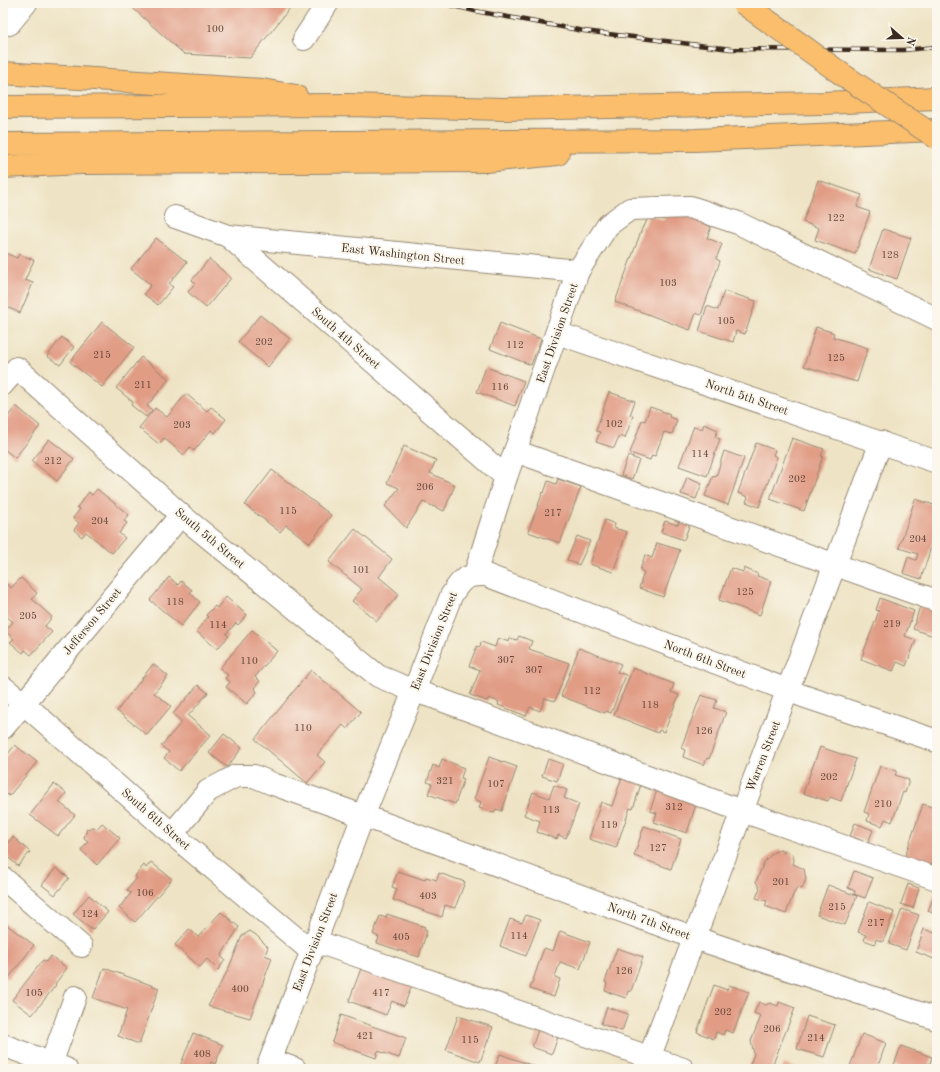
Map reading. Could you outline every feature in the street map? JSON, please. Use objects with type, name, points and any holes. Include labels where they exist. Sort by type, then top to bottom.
[{"type":"main road","points":[[743,3],[843,75],[937,138]]},
{"type":"main road","points":[[3,72],[262,90],[348,105]]},
{"type":"main road","points":[[3,108],[348,105],[504,109],[824,103],[937,98]]},
{"type":"main road","points":[[3,144],[695,140],[937,130]]},
{"type":"main road","points":[[3,167],[81,163],[486,161],[695,140]]},
{"type":"street","points":[[6,24],[26,3]]},
{"type":"street","points":[[304,39],[326,4],[325,3]]},
{"type":"street","name":"East Division Street","points":[[269,1065],[363,816],[451,596],[459,582],[475,574],[515,451],[578,272],[608,225],[630,210],[690,207],[738,223],[937,319]]},
{"type":"street","name":"South 4th Street","points":[[175,217],[228,236],[506,478]]},
{"type":"street","name":"East Washington Street","points":[[228,236],[578,272]]},
{"type":"street","name":"North 5th Street","points":[[557,333],[937,462]]},
{"type":"street","name":"South 5th Street","points":[[10,376],[378,676],[414,691],[742,811],[937,879]]},
{"type":"street","name":"Warren Street","points":[[647,1063],[881,442]]},
{"type":"street","points":[[515,451],[937,601]]},
{"type":"street","name":"Jefferson Street","points":[[3,728],[181,515]]},
{"type":"street","name":"North 6th Street","points":[[475,574],[486,575],[787,690],[937,741]]},
{"type":"street","name":"South 6th Street","points":[[3,687],[24,703],[172,834],[313,946]]},
{"type":"street","name":"North 7th Street","points":[[172,834],[208,791],[236,776],[254,776],[272,784],[694,938],[937,1020]]},
{"type":"street","points":[[3,878],[81,946]]},
{"type":"street","points":[[313,946],[647,1063],[683,1069]]},
{"type":"street","points":[[3,1046],[59,1066],[75,997]]},
{"type":"street","points":[[269,1065],[295,1069]]},
{"type":"building","points":[[127,3],[294,3],[250,58],[184,54]]},
{"type":"building","points":[[818,180],[862,195],[857,207],[870,212],[855,254],[815,240],[819,228],[803,222]]},
{"type":"building","points":[[667,211],[692,212],[711,227],[707,238],[722,244],[716,259],[720,261],[701,315],[696,313],[690,330],[615,302],[643,226],[644,227],[649,215],[664,220]]},
{"type":"building","points":[[883,229],[911,238],[897,279],[869,269]]},
{"type":"building","points":[[156,238],[187,262],[169,284],[173,287],[158,305],[144,294],[151,285],[131,269]]},
{"type":"building","points":[[3,252],[17,258],[19,254],[34,260],[25,280],[33,283],[20,313],[3,305],[5,295],[3,294]]},
{"type":"building","points":[[209,259],[231,278],[206,308],[188,292],[195,283],[192,280]]},
{"type":"building","points":[[724,291],[756,301],[745,334],[736,331],[733,342],[699,331],[707,306],[718,310]]},
{"type":"building","points":[[260,315],[290,339],[268,367],[238,342]]},
{"type":"building","points":[[102,322],[134,347],[102,387],[70,362]]},
{"type":"building","points":[[500,323],[541,339],[531,365],[490,349]]},
{"type":"building","points":[[816,327],[834,333],[833,337],[868,348],[857,382],[804,366]]},
{"type":"building","points":[[62,337],[74,347],[60,365],[47,356]]},
{"type":"building","points":[[141,357],[169,379],[147,406],[152,410],[146,417],[131,405],[133,402],[116,388]]},
{"type":"building","points":[[486,367],[524,381],[515,406],[477,392]]},
{"type":"building","points":[[609,392],[635,401],[630,415],[633,416],[625,438],[619,436],[614,448],[596,442],[600,432],[596,431]]},
{"type":"building","points":[[186,394],[207,411],[211,407],[226,419],[215,433],[211,430],[194,451],[190,447],[184,455],[164,438],[159,444],[139,428],[155,408],[167,417]]},
{"type":"building","points":[[16,406],[40,426],[15,458],[3,448],[3,423]]},
{"type":"building","points":[[650,407],[670,414],[669,417],[677,420],[672,434],[664,432],[655,456],[652,455],[650,460],[630,453],[642,420],[645,421]]},
{"type":"building","points":[[704,424],[718,430],[715,437],[720,439],[707,476],[679,466],[694,426],[702,429]]},
{"type":"building","points":[[792,438],[824,449],[804,511],[770,499]]},
{"type":"building","points":[[49,439],[74,459],[57,481],[32,461]]},
{"type":"building","points":[[756,443],[775,450],[773,455],[777,457],[759,507],[746,502],[748,497],[738,493]]},
{"type":"building","points":[[404,446],[436,460],[430,473],[455,485],[444,511],[423,502],[406,528],[385,506],[399,488],[387,483]]},
{"type":"building","points":[[724,451],[744,458],[728,505],[705,496],[713,476],[716,477]]},
{"type":"building","points":[[628,456],[639,460],[632,479],[621,475]]},
{"type":"building","points":[[272,470],[331,515],[310,543],[286,525],[280,532],[245,505]]},
{"type":"building","points":[[687,477],[702,483],[696,499],[681,494]]},
{"type":"building","points":[[558,479],[581,487],[560,543],[528,532],[548,481],[556,484]]},
{"type":"building","points":[[97,489],[129,515],[124,521],[127,523],[119,533],[125,538],[112,553],[86,532],[82,537],[74,530],[79,523],[73,518],[80,509],[77,507],[89,492],[92,495]]},
{"type":"building","points":[[915,499],[937,506],[937,528],[921,579],[903,573],[908,557],[916,560],[918,554],[899,548]]},
{"type":"building","points":[[680,519],[690,523],[684,540],[661,532],[665,521],[678,525]]},
{"type":"building","points":[[605,520],[615,524],[614,528],[627,532],[613,572],[590,564]]},
{"type":"building","points":[[355,529],[392,559],[379,577],[399,594],[377,621],[352,601],[362,589],[329,562]]},
{"type":"building","points":[[577,536],[590,541],[579,565],[567,560]]},
{"type":"building","points":[[657,543],[680,550],[663,597],[639,588],[644,572],[640,570],[645,555],[652,558]]},
{"type":"building","points":[[731,568],[743,572],[744,568],[758,574],[757,576],[771,581],[760,615],[719,600]]},
{"type":"building","points":[[169,577],[178,585],[181,581],[192,590],[190,593],[200,602],[181,626],[150,600]]},
{"type":"building","points":[[21,578],[37,593],[32,599],[52,617],[45,626],[52,632],[31,655],[25,650],[23,653],[10,642],[14,639],[5,631],[13,622],[3,613],[3,587],[6,583],[11,588]]},
{"type":"building","points":[[226,597],[247,615],[238,625],[236,623],[226,634],[229,636],[217,649],[196,631],[208,617],[206,615],[215,606],[217,608]]},
{"type":"building","points":[[880,598],[914,611],[905,636],[916,640],[906,666],[897,662],[893,671],[861,659],[879,611],[876,610]]},
{"type":"building","points":[[920,606],[937,611],[937,626],[934,636],[913,629]]},
{"type":"building","points":[[252,630],[277,651],[255,677],[260,681],[254,688],[257,692],[247,704],[226,687],[230,682],[225,678],[228,675],[220,668]]},
{"type":"building","points":[[519,636],[532,641],[529,649],[569,663],[555,701],[545,698],[540,711],[530,707],[526,716],[498,705],[499,702],[489,698],[487,701],[470,695],[480,670],[469,666],[477,646],[480,647],[481,642],[495,647],[498,638],[509,642],[510,638],[517,640]]},
{"type":"building","points":[[579,648],[621,664],[617,672],[626,675],[611,713],[606,711],[605,713],[561,696]]},
{"type":"building","points":[[153,664],[168,676],[154,693],[171,706],[147,735],[117,711]]},
{"type":"building","points":[[633,668],[674,684],[671,692],[679,695],[664,732],[659,730],[658,733],[614,715]]},
{"type":"building","points":[[311,670],[361,712],[347,729],[343,725],[317,755],[325,762],[307,783],[255,739]]},
{"type":"building","points":[[198,685],[208,693],[188,716],[211,735],[179,771],[164,758],[169,752],[161,746],[182,722],[173,714]]},
{"type":"building","points":[[701,695],[717,700],[714,708],[726,712],[709,759],[707,758],[704,765],[683,757],[685,750],[681,748]]},
{"type":"building","points":[[224,734],[242,748],[227,767],[209,753]]},
{"type":"building","points":[[15,745],[37,762],[9,796],[5,792],[3,795],[3,760]]},
{"type":"building","points":[[820,747],[856,759],[841,801],[830,797],[828,801],[803,793]]},
{"type":"building","points":[[489,757],[517,767],[502,811],[496,809],[494,813],[479,808],[481,802],[474,799]]},
{"type":"building","points":[[442,759],[464,768],[461,778],[464,779],[455,804],[428,794],[432,784],[427,782],[433,765],[439,768]]},
{"type":"building","points":[[548,759],[563,764],[557,781],[542,776]]},
{"type":"building","points":[[880,766],[897,771],[895,775],[909,780],[892,822],[885,819],[882,826],[867,821],[869,814],[864,812]]},
{"type":"building","points":[[623,774],[642,781],[633,809],[630,808],[616,848],[589,839],[601,802],[612,806]]},
{"type":"building","points":[[54,784],[66,793],[59,802],[75,815],[58,836],[30,815]]},
{"type":"building","points":[[554,785],[567,790],[564,798],[579,804],[566,838],[558,835],[557,839],[537,832],[540,821],[524,815],[533,792],[549,798]]},
{"type":"building","points":[[658,787],[697,801],[687,833],[654,822],[657,813],[650,811]]},
{"type":"building","points":[[923,804],[937,809],[937,859],[934,858],[931,866],[905,856]]},
{"type":"building","points":[[102,823],[120,838],[97,865],[81,850],[88,841],[84,838],[87,829],[93,827],[97,829]]},
{"type":"building","points":[[855,823],[873,830],[868,843],[850,836]]},
{"type":"building","points":[[644,826],[681,839],[671,869],[634,856]]},
{"type":"building","points":[[13,837],[30,852],[18,866],[3,853],[3,848]]},
{"type":"building","points":[[780,850],[784,853],[785,850],[793,855],[793,864],[804,869],[806,879],[802,889],[797,888],[793,895],[786,914],[765,906],[767,901],[756,898],[760,888],[756,882],[764,862],[774,852]]},
{"type":"building","points":[[151,862],[172,879],[135,922],[119,908],[131,893],[127,890],[137,878],[135,876],[144,865],[146,868]]},
{"type":"building","points":[[56,868],[69,878],[55,895],[42,885]]},
{"type":"building","points":[[398,871],[425,880],[426,877],[437,880],[439,873],[465,882],[455,908],[445,905],[442,917],[393,900],[397,889],[392,887]]},
{"type":"building","points":[[854,871],[873,878],[865,898],[854,894],[855,891],[848,888]]},
{"type":"building","points":[[908,884],[919,888],[913,908],[901,904]]},
{"type":"building","points":[[828,885],[857,896],[845,925],[817,915]]},
{"type":"building","points":[[937,888],[937,915],[928,911]]},
{"type":"building","points":[[89,895],[108,912],[92,930],[73,914]]},
{"type":"building","points":[[869,902],[894,912],[883,942],[876,939],[875,944],[864,940],[866,935],[858,932]]},
{"type":"building","points":[[902,909],[919,915],[906,950],[889,944]]},
{"type":"building","points":[[221,912],[239,927],[221,956],[225,960],[218,970],[207,959],[200,967],[175,945],[189,929],[198,937]]},
{"type":"building","points":[[387,914],[425,927],[424,930],[427,931],[419,957],[377,943],[379,937],[373,934],[380,916],[386,918]]},
{"type":"building","points":[[526,915],[540,920],[526,956],[500,946],[510,919],[522,923]]},
{"type":"building","points":[[3,922],[34,945],[8,979],[3,975]]},
{"type":"building","points":[[924,929],[937,934],[937,950],[934,959],[916,952]]},
{"type":"building","points":[[250,931],[268,947],[265,955],[272,958],[250,1018],[208,1006],[228,970],[242,936]]},
{"type":"building","points":[[560,931],[590,942],[580,969],[560,962],[555,977],[560,979],[554,997],[530,989],[544,948],[553,951]]},
{"type":"building","points":[[617,948],[643,957],[631,991],[628,991],[626,998],[605,991],[607,983],[605,982]]},
{"type":"building","points":[[51,956],[67,968],[55,984],[56,985],[32,1015],[12,1000],[43,960],[46,962]]},
{"type":"building","points":[[363,963],[413,982],[404,1006],[392,1001],[386,1015],[349,1001]]},
{"type":"building","points":[[104,968],[159,988],[139,1044],[118,1036],[127,1010],[93,998]]},
{"type":"building","points":[[714,985],[727,990],[729,985],[749,992],[733,1033],[725,1030],[723,1035],[716,1032],[714,1039],[697,1032]]},
{"type":"building","points":[[759,1002],[766,1005],[770,1003],[778,1006],[779,1002],[795,1008],[771,1069],[748,1069],[754,1054],[751,1041],[761,1016],[754,1013]]},
{"type":"building","points":[[607,1007],[628,1014],[622,1031],[601,1024]]},
{"type":"building","points":[[341,1015],[406,1038],[399,1058],[378,1051],[376,1058],[332,1042]]},
{"type":"building","points":[[458,1016],[493,1027],[480,1062],[446,1050]]},
{"type":"building","points":[[807,1016],[835,1025],[824,1057],[797,1049]]},
{"type":"building","points":[[539,1027],[559,1034],[552,1054],[532,1047]]},
{"type":"building","points":[[193,1033],[223,1045],[215,1064],[211,1062],[208,1069],[179,1069]]},
{"type":"building","points":[[862,1034],[886,1043],[877,1069],[849,1069]]},
{"type":"building","points":[[901,1046],[932,1057],[928,1069],[902,1069],[894,1065]]},
{"type":"building","points":[[500,1054],[542,1069],[494,1069]]},
{"type":"building","points":[[784,1064],[799,1069],[782,1069]]},
{"type":"railway","points":[[441,3],[475,11],[584,31],[731,49],[903,50],[937,47]]}]
